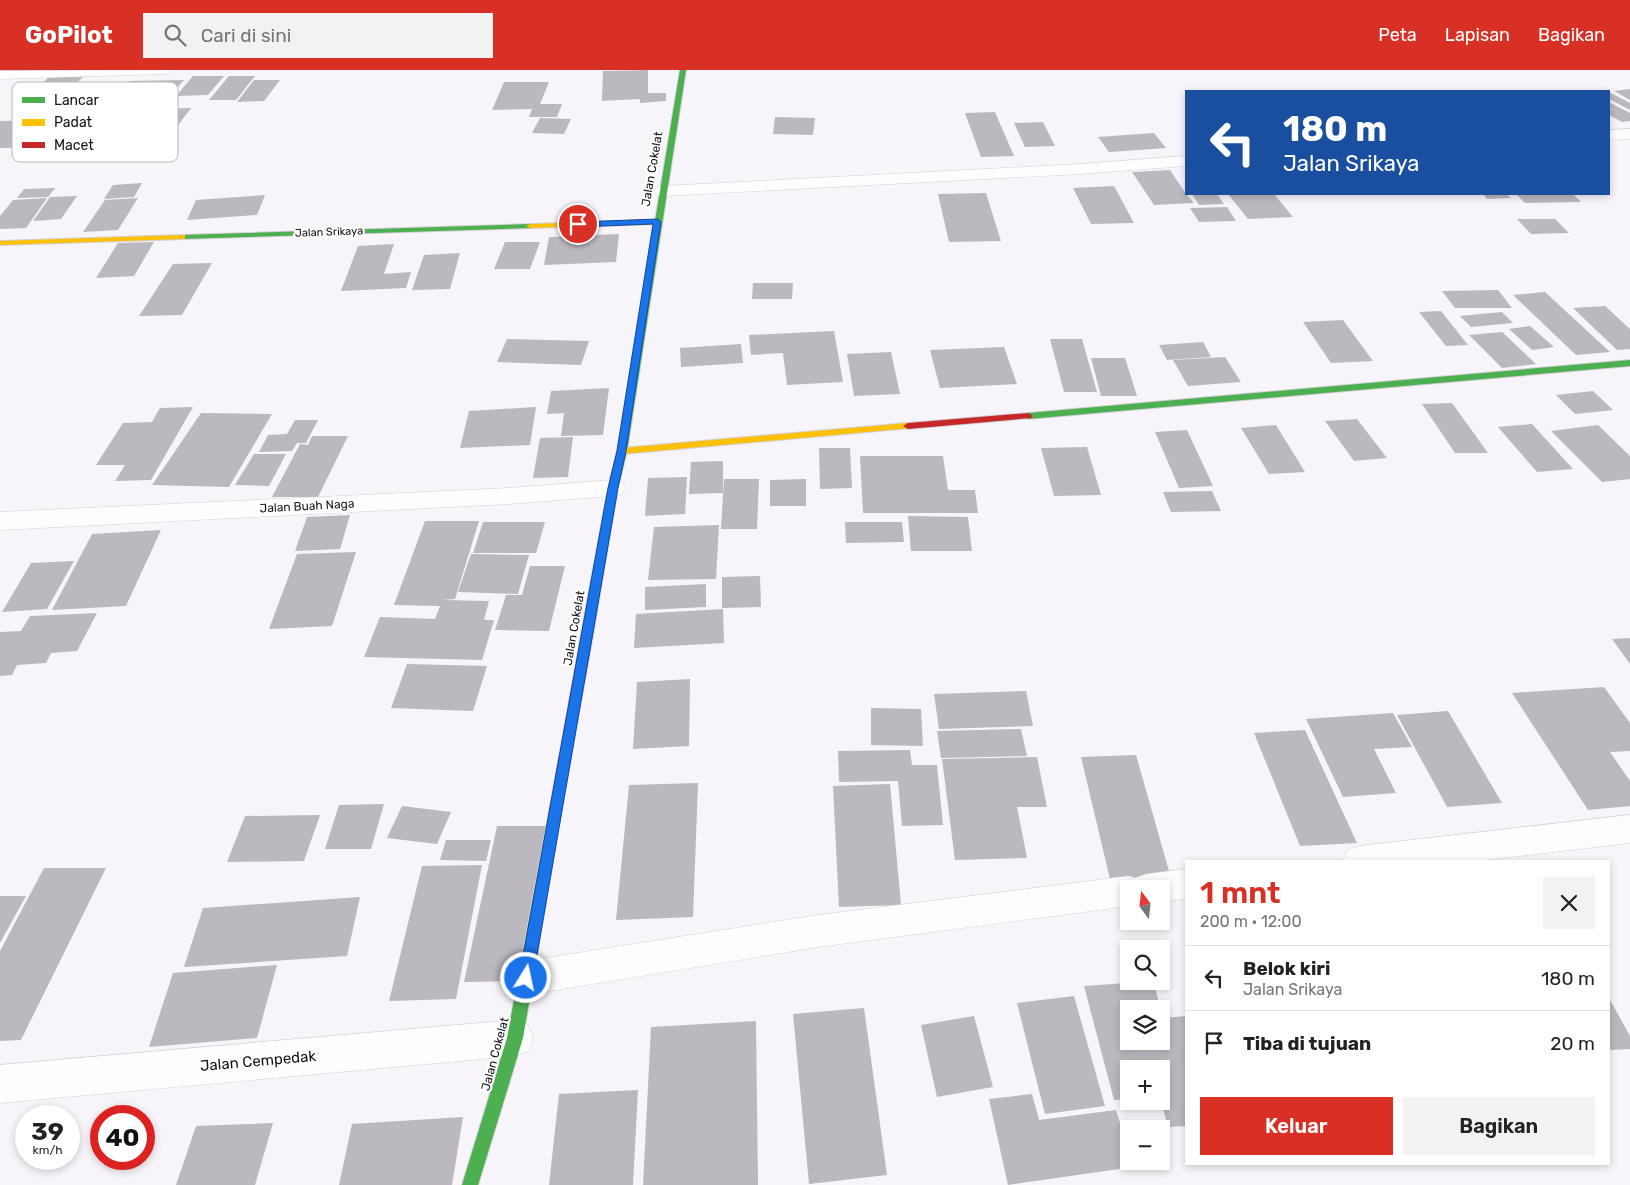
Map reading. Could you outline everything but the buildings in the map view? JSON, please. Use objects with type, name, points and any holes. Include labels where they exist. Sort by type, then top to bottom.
[{"type":"street","points":[[0,75],[166,70]]},
{"type":"street","name":"Jalan Cokelat","points":[[470,1185],[515,1038],[613,488],[622,451],[683,70]]},
{"type":"street","points":[[1610,135],[1630,134]]},
{"type":"street","points":[[663,191],[1185,161]]},
{"type":"street","name":"Jalan Srikaya","points":[[0,243],[658,222]]},
{"type":"street","points":[[622,451],[1630,363]]},
{"type":"street","name":"Jalan Buah Naga","points":[[0,522],[509,496],[613,488]]},
{"type":"street","points":[[1367,860],[1630,829]]},
{"type":"street","points":[[1170,886],[1185,884]]},
{"type":"street","points":[[526,978],[818,931],[1120,892]]},
{"type":"street","name":"Jalan Cempedak","points":[[0,1084],[515,1038]]},
{"type":"traffic: fast","points":[[587,635],[613,488],[622,451],[683,70]]},
{"type":"traffic: fast","points":[[182,237],[530,226]]},
{"type":"traffic: fast","points":[[1028,416],[1630,363]]},
{"type":"traffic: fast","points":[[470,1185],[515,1038],[555,812]]},
{"type":"traffic: slow","points":[[530,226],[657,222]]},
{"type":"traffic: slow","points":[[0,243],[182,237]]},
{"type":"traffic: slow","points":[[622,451],[908,426]]},
{"type":"traffic: jam","points":[[908,426],[1028,416]]},
{"type":"traffic: jam","points":[[555,812],[587,635]]},
{"type":"route","points":[[526,978],[613,488],[622,451],[658,222],[578,224]]}]
